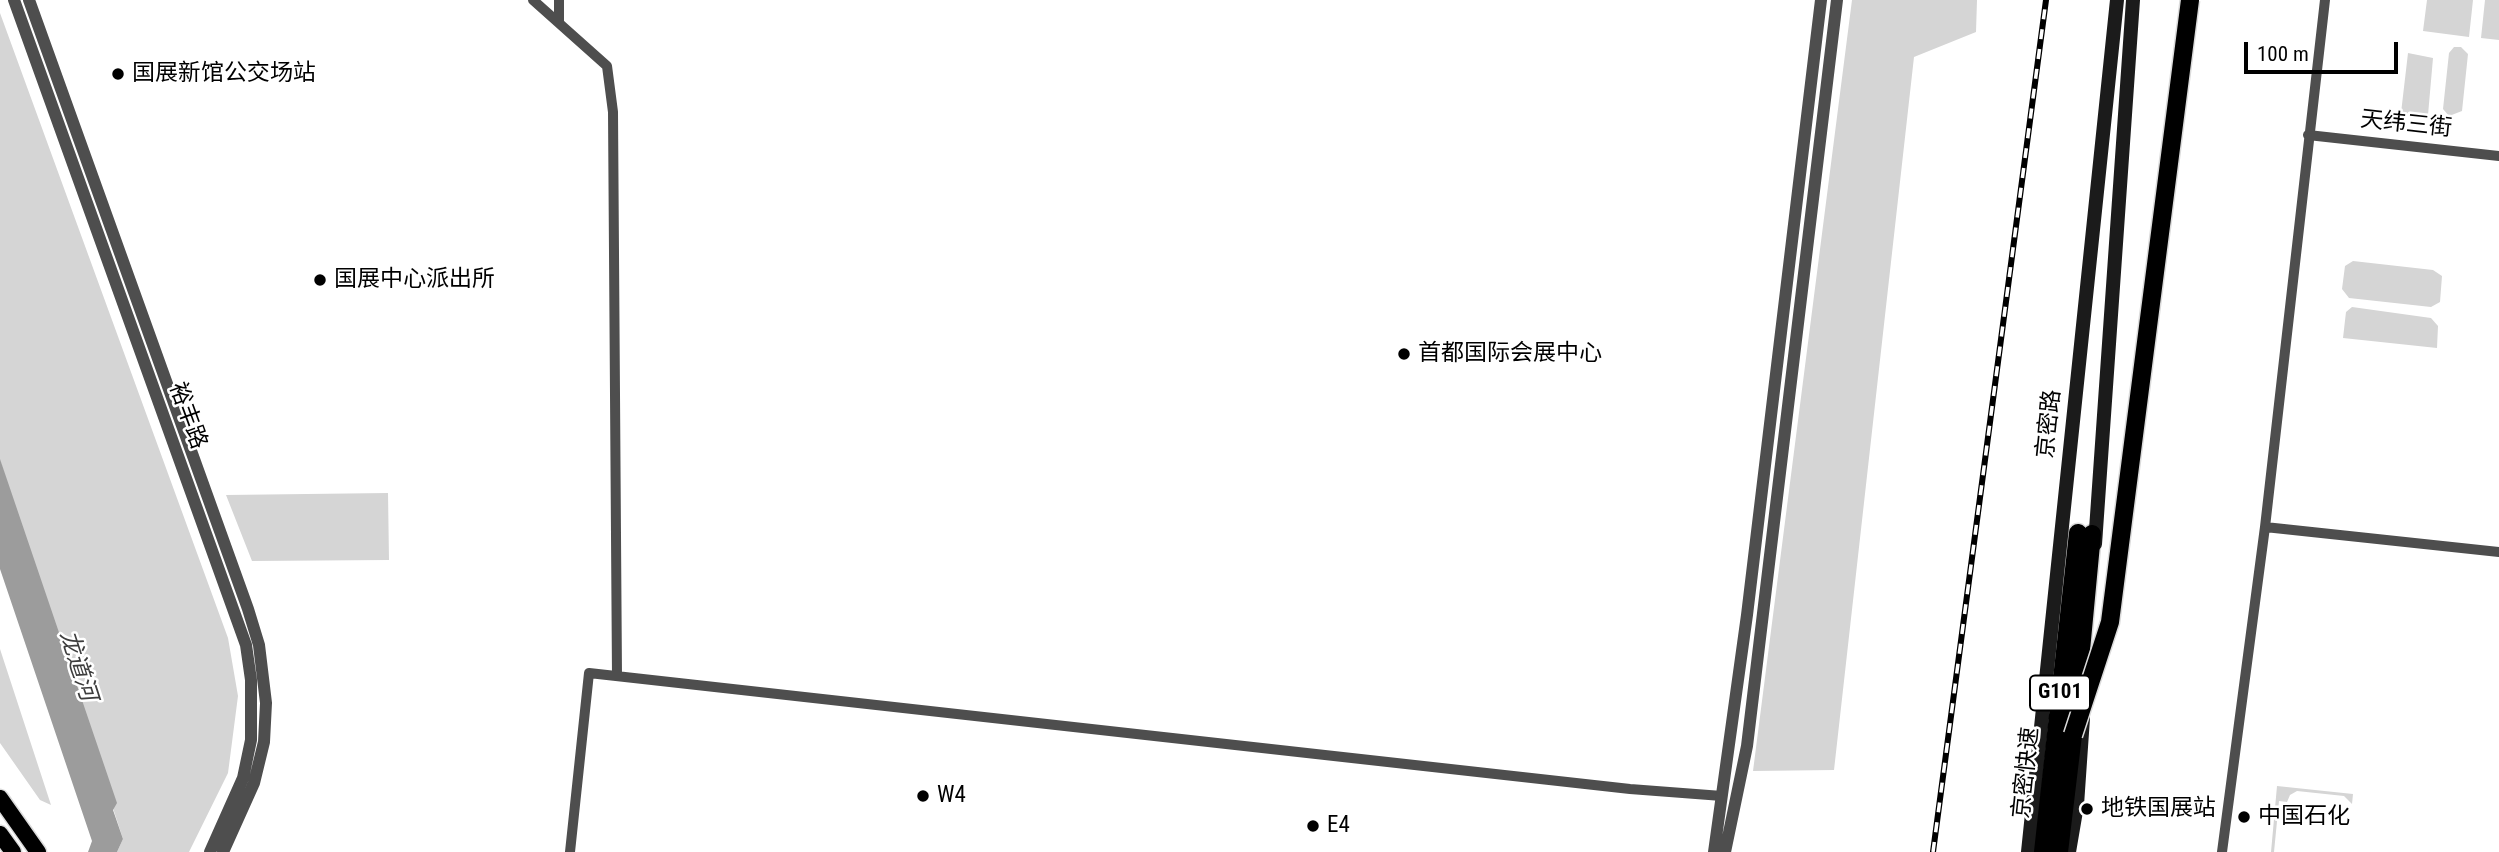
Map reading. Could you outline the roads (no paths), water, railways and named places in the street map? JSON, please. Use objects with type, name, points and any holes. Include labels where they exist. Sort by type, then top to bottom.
[{"type":"highway","points":[[2073,736],[2110,622],[2190,0]]},
{"type":"highway","name":"京密快速","points":[[2043,852],[2085,534],[2073,736],[2059,852]]},
{"type":"main road","name":"京密路","points":[[2028,852],[2117,0]]},
{"type":"main road","name":"G101","points":[[2069,852],[2077,805],[2133,0]]},
{"type":"main road","points":[[0,798],[38,852]]},
{"type":"main road","points":[[0,834],[13,852]]},
{"type":"street","name":"裕丰路","points":[[14,0],[246,645],[251,680],[251,740],[243,778],[210,852]]},
{"type":"street","name":"裕丰路","points":[[29,0],[248,609],[258,645],[266,703],[264,742],[254,783],[223,852]]},
{"type":"street","points":[[533,0],[607,66],[612,112],[617,676]]},
{"type":"street","points":[[559,0],[559,22]]},
{"type":"street","points":[[1714,852],[1748,615],[1821,0]]},
{"type":"street","points":[[1725,852],[1749,733],[1838,0]]},
{"type":"street","points":[[2222,852],[2265,527],[2325,0]]},
{"type":"street","name":"天纬三街","points":[[2308,135],[2499,156]]},
{"type":"street","points":[[2265,527],[2499,552]]},
{"type":"street","points":[[570,852],[589,673],[1630,789],[1722,796]]},
{"type":"railway","points":[[1933,852],[2046,0]]},
{"type":"place","name":"国展新馆公交场站","points":[[118,74]]},
{"type":"place","name":"国展中心派出所","points":[[320,280]]},
{"type":"place","name":"首都国际会展中心","points":[[1404,354]]},
{"type":"place","name":"W4","points":[[923,796]]},
{"type":"place","name":"地铁国展站","points":[[2087,809]]},
{"type":"place","name":"中国石化","points":[[2244,817]]},
{"type":"place","name":"E4","points":[[1313,826]]},
{"type":"water label","name":"龙道河","points":[[77,666]]}]
